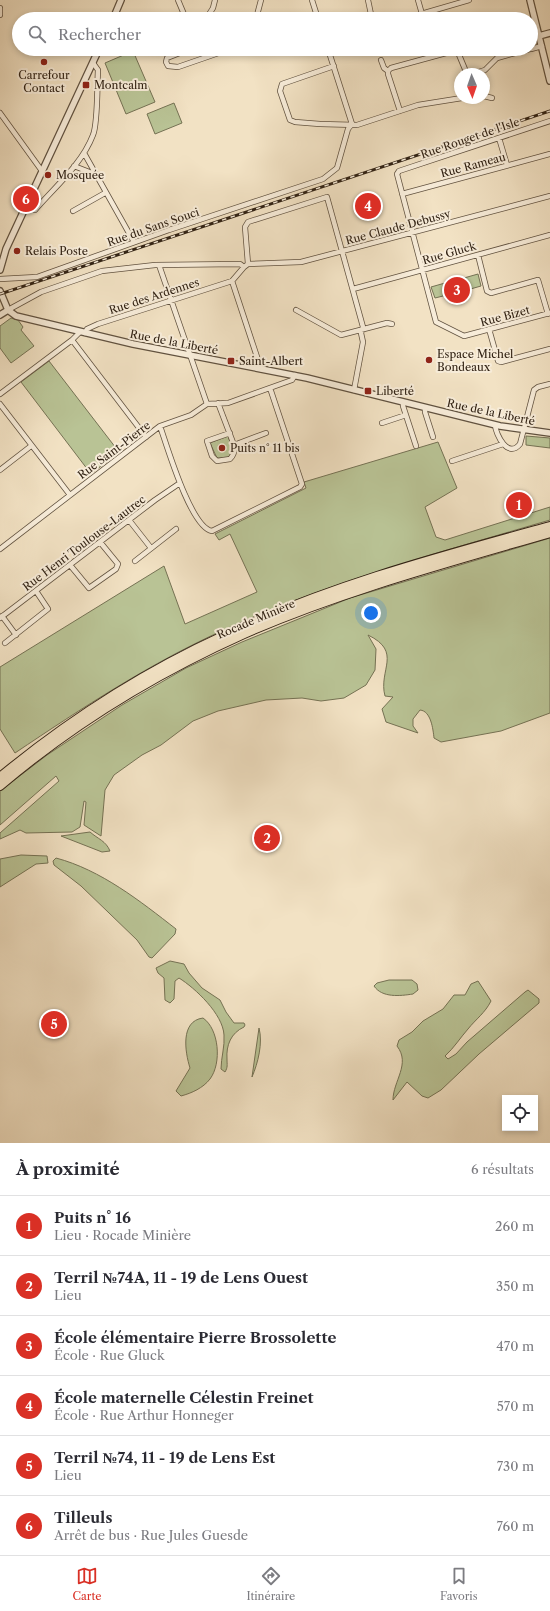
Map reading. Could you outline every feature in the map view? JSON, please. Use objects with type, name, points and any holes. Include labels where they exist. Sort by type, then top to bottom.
[{"type":"highway","name":"Rocade Minière","points":[[0,777],[70,723],[117,692],[225,635],[330,593],[395,571],[550,526]]},
{"type":"highway","name":"Rocade Minière","points":[[0,786],[56,742],[98,714],[188,662],[246,634],[326,602],[386,582],[550,533]]},
{"type":"street","points":[[116,12],[121,0]]},
{"type":"street","points":[[178,0],[183,12]]},
{"type":"street","points":[[210,12],[215,0]]},
{"type":"street","points":[[258,12],[261,0]]},
{"type":"street","points":[[312,0],[316,12]]},
{"type":"street","points":[[368,0],[371,12]]},
{"type":"street","points":[[418,0],[421,12]]},
{"type":"street","points":[[428,12],[469,0]]},
{"type":"street","points":[[530,0],[533,12]]},
{"type":"street","points":[[0,8],[0,15]]},
{"type":"street","points":[[538,32],[550,81]]},
{"type":"street","points":[[539,36],[550,33]]},
{"type":"street","points":[[538,47],[542,46]]},
{"type":"street","points":[[0,270],[6,249],[96,56]]},
{"type":"street","points":[[172,56],[167,58],[166,62],[168,66],[178,67],[208,56]]},
{"type":"street","points":[[330,56],[352,124]]},
{"type":"street","points":[[388,71],[391,68],[435,56]]},
{"type":"street","points":[[460,56],[465,68]]},
{"type":"street","points":[[487,68],[494,60],[506,56]]},
{"type":"street","points":[[381,60],[384,68],[388,71],[400,111]]},
{"type":"street","points":[[26,205],[35,210],[74,166],[84,153],[94,134],[98,70],[93,63]]},
{"type":"street","points":[[334,66],[282,84],[280,91],[288,117],[295,122],[357,125],[418,105],[454,99]]},
{"type":"street","points":[[0,113],[42,171]]},
{"type":"street","name":"Rue Rouget de l'Isle","points":[[402,194],[397,174],[400,172],[550,121]]},
{"type":"street","name":"Rue du Sans Souci","points":[[0,278],[37,277],[134,242],[323,179],[337,168],[348,129],[352,124]]},
{"type":"street","points":[[500,138],[507,165]]},
{"type":"street","points":[[84,153],[97,175],[105,193],[134,242]]},
{"type":"street","name":"Rue Rameau","points":[[402,194],[550,154]]},
{"type":"street","points":[[74,166],[97,175]]},
{"type":"street","points":[[73,211],[105,193]]},
{"type":"street","points":[[402,194],[422,270]]},
{"type":"street","name":"Rue Claude Debussy","points":[[8,310],[41,292],[102,271],[159,265],[246,265],[297,263],[550,196]]},
{"type":"street","points":[[262,369],[232,281],[246,265],[245,227],[248,222],[327,197],[353,289],[362,330],[363,342],[354,390]]},
{"type":"street","name":"Rue Gluck","points":[[353,289],[550,235]]},
{"type":"street","points":[[478,255],[488,291],[491,293],[538,280],[549,313]]},
{"type":"street","points":[[159,265],[207,404]]},
{"type":"street","name":"Rue Bizet","points":[[422,270],[436,322],[464,336],[549,313]]},
{"type":"street","name":"Rue des Ardennes","points":[[0,394],[87,329],[98,324],[232,281]]},
{"type":"street","points":[[0,291],[8,310],[0,315]]},
{"type":"street","name":"Rue de la Liberté","points":[[8,310],[16,316],[82,332],[190,356],[295,375],[495,425],[550,433]]},
{"type":"street","points":[[296,310],[339,335],[388,323],[392,324]]},
{"type":"street","points":[[489,329],[498,361],[501,362],[550,349]]},
{"type":"street","points":[[72,340],[146,437]]},
{"type":"street","name":"Rue Saint-Pierre","points":[[0,549],[160,426],[191,415],[207,404],[228,402],[292,380],[295,375]]},
{"type":"street","points":[[495,425],[496,433],[503,444],[513,449],[517,448],[524,430],[534,390],[538,387],[550,384]]},
{"type":"street","points":[[160,426],[187,502],[206,529],[212,532],[300,487],[302,484],[270,388]]},
{"type":"street","points":[[403,402],[416,446]]},
{"type":"street","points":[[218,403],[230,433],[234,445],[234,452],[230,459],[220,462],[212,456],[207,441],[230,433]]},
{"type":"street","points":[[0,404],[70,495]]},
{"type":"street","points":[[425,408],[433,437]]},
{"type":"street","points":[[382,423],[406,415]]},
{"type":"street","points":[[234,445],[266,433]]},
{"type":"street","points":[[452,461],[503,444]]},
{"type":"street","points":[[0,470],[31,446]]},
{"type":"street","name":"Rue Henri Toulouse-Lautrec","points":[[1,617],[180,483]]},
{"type":"street","points":[[129,520],[151,548]]},
{"type":"street","points":[[135,560],[176,529]]},
{"type":"street","points":[[70,565],[89,588],[116,569],[118,564],[100,542]]},
{"type":"street","points":[[5,643],[48,610],[48,607],[36,591]]},
{"type":"street","points":[[1,617],[16,634]]},
{"type":"green space","points":[[121,56],[135,56],[155,102],[126,114],[105,63]]},
{"type":"green space","points":[[174,103],[182,123],[155,134],[147,114]]},
{"type":"green space","points":[[478,274],[481,286],[460,292],[457,280]]},
{"type":"green space","points":[[452,281],[455,293],[435,298],[431,287]]},
{"type":"green space","points":[[11,318],[18,320],[23,327],[21,330],[34,346],[11,363],[0,348],[0,326]]},
{"type":"green space","points":[[49,361],[119,452],[91,474],[21,382]]},
{"type":"green space","points":[[228,436],[232,448],[231,453],[227,458],[217,458],[210,443]]},
{"type":"green space","points":[[526,436],[550,438],[550,448],[526,445]]},
{"type":"green space","points":[[438,442],[457,488],[425,507],[436,537],[445,540],[550,507],[550,520],[345,582],[265,612],[198,642],[144,671],[66,719],[15,753],[0,729],[0,667],[164,566],[185,624],[257,592],[230,534],[219,540],[215,534],[306,488],[304,482]]},
{"type":"green space","points":[[550,538],[550,713],[501,731],[441,742],[434,738],[431,721],[424,711],[420,710],[413,719],[413,726],[418,733],[386,722],[382,709],[393,697],[385,696],[384,678],[387,655],[384,648],[378,641],[368,635],[376,649],[375,670],[366,685],[344,698],[321,701],[302,698],[266,700],[218,711],[193,721],[161,745],[142,755],[114,775],[105,790],[101,836],[84,825],[86,802],[84,801],[80,827],[72,832],[26,833],[20,830],[0,839],[0,833],[59,781],[56,776],[0,825],[0,791],[47,755],[122,705],[186,668],[242,642],[350,598]]},
{"type":"green space","points":[[90,832],[104,842],[110,851],[102,852],[61,836]]},
{"type":"green space","points":[[21,855],[47,856],[48,863],[36,864],[0,887],[0,859]]},
{"type":"green space","points":[[56,858],[89,870],[134,897],[176,929],[175,934],[152,958],[149,957],[137,940],[81,886],[54,865],[53,861]]},
{"type":"green space","points":[[170,961],[184,964],[189,973],[202,988],[220,1000],[234,1023],[244,1023],[245,1025],[230,1040],[227,1049],[227,1069],[225,1072],[221,1069],[224,1035],[219,1019],[214,1010],[193,988],[179,978],[175,981],[174,999],[170,1003],[165,1000],[164,978],[158,973],[156,968]]},
{"type":"green space","points":[[389,980],[412,980],[417,984],[418,990],[413,994],[392,995],[382,993],[374,986],[377,983]]},
{"type":"green space","points":[[478,981],[491,1001],[445,1056],[448,1059],[456,1054],[467,1042],[528,990],[539,999],[539,1003],[479,1054],[441,1090],[428,1098],[422,1096],[407,1082],[393,1100],[402,1066],[401,1053],[397,1046],[399,1040],[412,1032],[423,1021],[443,1009],[454,995],[465,995],[471,984]]},
{"type":"green space","points":[[203,1018],[213,1030],[217,1047],[214,1072],[210,1079],[201,1088],[181,1096],[176,1091],[190,1068],[186,1046],[187,1031],[196,1020]]},
{"type":"green space","points":[[259,1028],[259,1053],[252,1077]]},
{"type":"railway","points":[[0,294],[550,111]]},
{"type":"place","name":"Carrefour Contact","points":[[44,62]]},
{"type":"place","name":"Montcalm","points":[[86,85]]},
{"type":"place","name":"Mosquée","points":[[48,175]]},
{"type":"place","name":"Tilleuls","points":[[26,199]]},
{"type":"place","name":"École maternelle Célestin Freinet","points":[[368,206]]},
{"type":"place","name":"Relais Poste","points":[[17,251]]},
{"type":"place","name":"École élémentaire Pierre Brossolette","points":[[457,290]]},
{"type":"place","name":"Espace Michel Bondeaux","points":[[429,360]]},
{"type":"place","name":"Saint-Albert","points":[[231,361]]},
{"type":"place","name":"Liberté","points":[[368,391]]},
{"type":"place","name":"Puits n° 11 bis","points":[[222,448]]},
{"type":"place","name":"Puits n° 16","points":[[519,505]]},
{"type":"place","name":"Terril №74A, 11 - 19 de Lens Ouest","points":[[267,838]]},
{"type":"place","name":"Terril №74, 11 - 19 de Lens Est","points":[[54,1024]]}]
